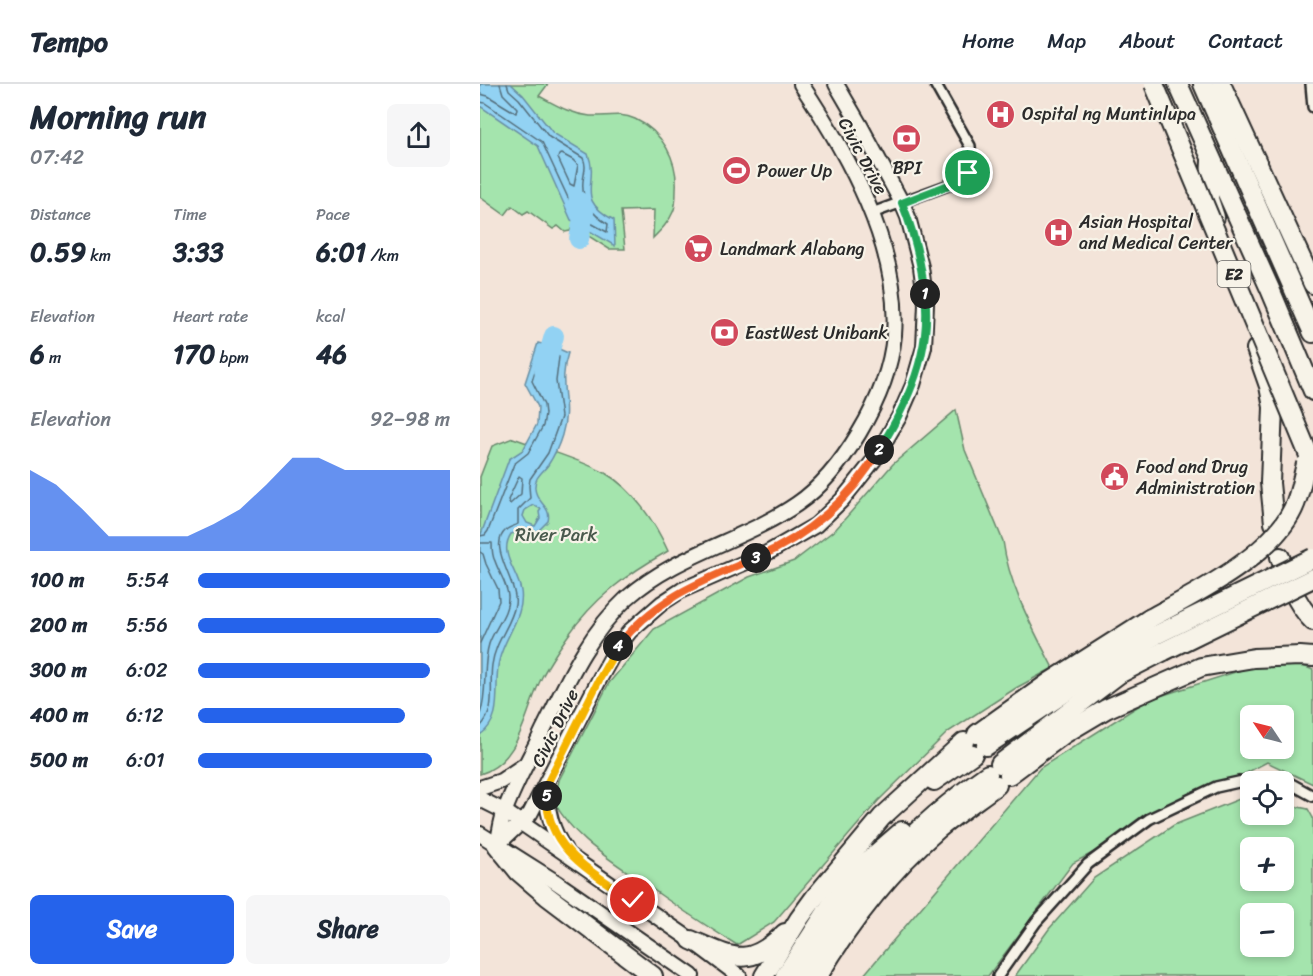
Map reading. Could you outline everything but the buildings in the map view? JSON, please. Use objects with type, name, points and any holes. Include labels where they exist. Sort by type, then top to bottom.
[{"type":"highway","points":[[1147,84],[1204,219],[1269,386],[1273,407],[1270,483],[1274,523]]},
{"type":"highway","name":"E2","points":[[1155,84],[1313,465]]},
{"type":"highway","name":"E2","points":[[1178,84],[1313,391]]},
{"type":"highway","points":[[1203,84],[1313,333]]},
{"type":"highway","points":[[1221,84],[1313,284]]},
{"type":"highway","points":[[1234,84],[1267,164],[1313,258]]},
{"type":"highway","points":[[814,975],[899,868],[938,830],[998,775],[1119,674],[1156,635],[1267,545],[1282,528],[1293,509],[1306,464],[1304,436],[1222,237],[1209,199],[1211,156]]},
{"type":"highway","points":[[1280,557],[1297,599],[1313,621]]},
{"type":"highway","points":[[764,976],[799,919],[850,855],[894,806],[946,774],[975,744],[1156,635],[1313,558]]},
{"type":"highway","points":[[1156,635],[1313,578]]},
{"type":"highway","points":[[785,976],[831,904],[865,862],[917,818],[998,775],[1106,709],[1202,667],[1254,658],[1313,657]]},
{"type":"highway","points":[[814,975],[818,948],[846,909],[878,871],[954,797]]},
{"type":"highway","points":[[497,845],[519,872],[547,896],[653,976]]},
{"type":"highway","points":[[691,940],[722,954],[745,958],[769,947],[799,919]]},
{"type":"main road","name":"Civic Drive","points":[[497,845],[504,811],[527,762],[575,666],[609,617],[648,581],[669,568],[760,527],[799,503],[819,485],[850,448],[871,412],[887,373],[894,335],[892,292],[872,213],[837,141],[801,84]]},
{"type":"main road","name":"Civic Drive","points":[[497,845],[530,814],[600,678],[616,649],[630,631],[662,603],[682,590],[767,553],[816,525],[842,500],[874,460],[899,417],[913,385],[924,347],[926,304],[921,267],[902,203],[836,84]]},
{"type":"main road","points":[[480,788],[501,781],[527,762]]},
{"type":"main road","points":[[547,784],[546,801],[553,827],[564,848],[575,860]]},
{"type":"main road","points":[[480,799],[523,823],[739,976]]},
{"type":"main road","points":[[480,834],[556,882],[692,976]]},
{"type":"street","points":[[872,213],[954,183],[968,173],[971,165],[970,146],[935,84]]},
{"type":"street","points":[[1311,84],[1313,107]]},
{"type":"street","points":[[998,976],[1036,922],[1088,864],[1149,819],[1216,788],[1252,779],[1286,781],[1313,796]]},
{"type":"green space","points":[[480,84],[548,84],[539,96],[563,109],[590,116],[624,116],[635,119],[654,131],[667,148],[676,179],[675,204],[667,223],[653,238],[654,210],[621,211],[625,249],[609,249],[573,226],[570,231],[565,232],[558,226],[553,229],[528,211],[523,214],[512,206],[505,215],[480,197]]},
{"type":"green space","points":[[956,410],[965,450],[1003,541],[1016,591],[1053,668],[1016,688],[948,732],[878,801],[774,922],[737,945],[662,896],[602,854],[581,836],[562,815],[554,802],[559,780],[609,683],[654,629],[749,577],[794,561],[836,529],[893,464]]},
{"type":"green space","name":"River Park","points":[[513,438],[583,463],[615,480],[642,507],[668,551],[612,588],[577,623],[542,677],[513,747],[494,768],[480,774],[480,477],[492,446]]},
{"type":"green space","points":[[1282,657],[1313,670],[1313,784],[1294,775],[1294,771],[1286,771],[1267,762],[1250,771],[1240,771],[1240,776],[1073,863],[988,976],[863,976],[1040,768],[1148,700]]},
{"type":"green space","points":[[1240,799],[1240,825],[1294,825],[1294,806],[1308,809],[1313,818],[1313,976],[1015,976],[1049,929],[1094,878],[1174,825]]},
{"type":"water","points":[[480,84],[511,84],[523,95],[553,133],[588,154],[591,165],[591,197],[594,205],[614,220],[615,246],[571,220],[538,146],[480,106]]},
{"type":"water","points":[[543,342],[568,353],[564,375],[565,424],[554,454],[535,484],[536,493],[548,511],[548,521],[538,531],[511,534],[508,541],[508,556],[521,591],[520,609],[499,661],[497,701],[493,720],[480,735],[480,537],[509,459],[523,450],[537,424],[538,407],[525,383],[538,343]],"holes":[[[533,505],[541,509],[540,518],[535,526],[527,523],[523,516],[525,510]]]},
{"type":"waterway","points":[[578,201],[584,213],[579,239]]},
{"type":"waterway","points":[[544,371],[554,336]]},
{"type":"place","name":"Ospital ng Muntinlupa","points":[[1001,114]]},
{"type":"place","name":"BPI","points":[[907,139]]},
{"type":"place","name":"Power Up","points":[[736,171]]},
{"type":"place","name":"Asian Hospital and Medical Center","points":[[1058,232]]},
{"type":"place","name":"Landmark Alabang","points":[[699,249]]},
{"type":"place","name":"EastWest Unibank","points":[[724,333]]},
{"type":"place","name":"Food and Drug Administration","points":[[1115,477]]},
{"type":"route","points":[[633,900],[575,860],[564,848],[549,818],[546,801],[547,784],[600,678],[616,649],[630,631],[662,603],[682,590],[767,553],[816,525],[842,500],[874,460],[899,417],[913,385],[924,347],[926,304],[921,267],[902,203],[954,183],[968,173]]}]
